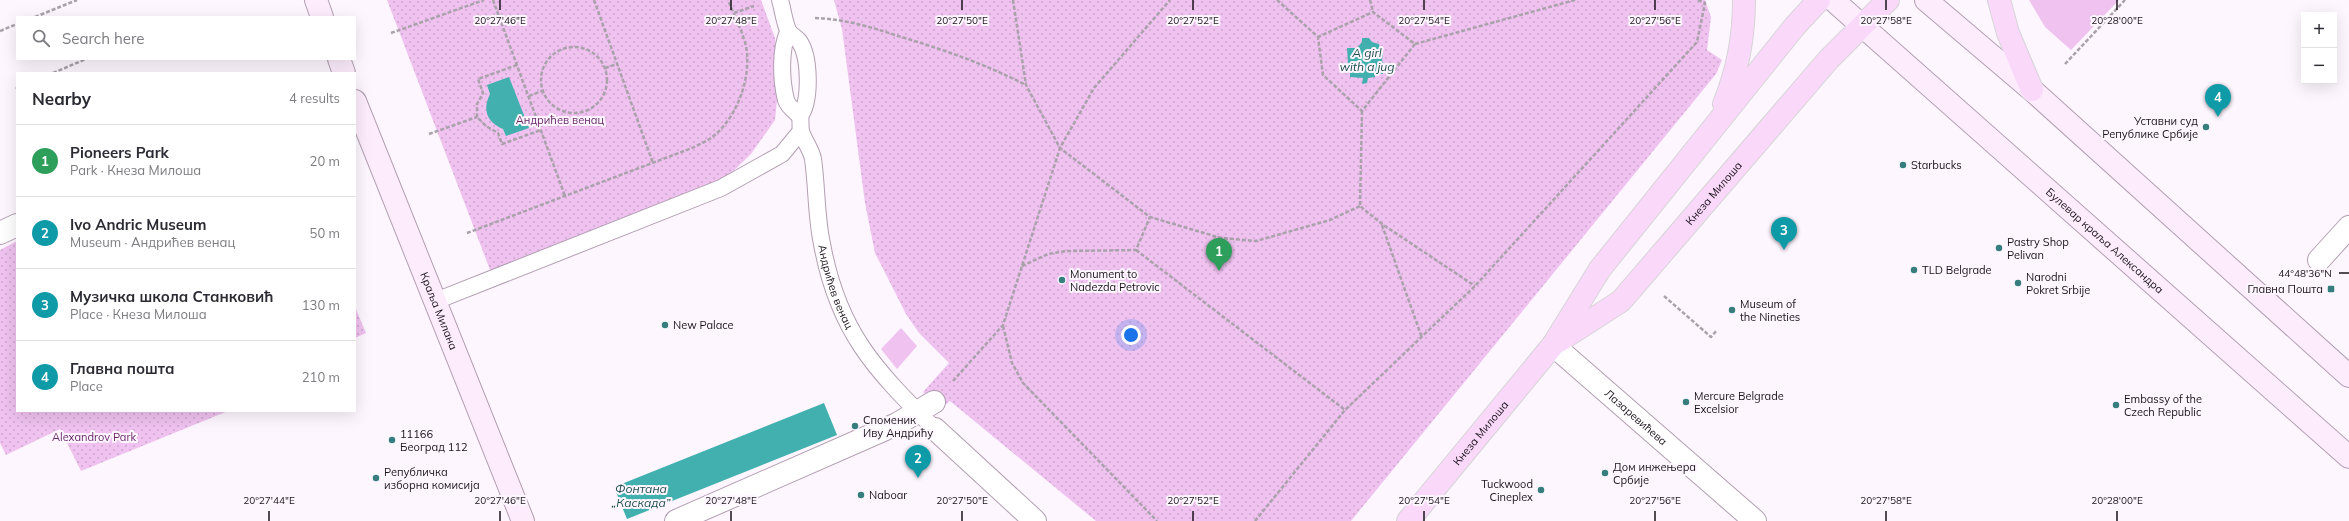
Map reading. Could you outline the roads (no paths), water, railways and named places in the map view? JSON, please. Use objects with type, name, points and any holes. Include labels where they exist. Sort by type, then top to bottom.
[{"type":"main road","points":[[316,0],[322,16]]},
{"type":"main road","points":[[1716,123],[1734,81],[1744,24],[1744,0]]},
{"type":"main road","name":"Кнеза Милоша","points":[[1408,521],[1553,345],[1600,269],[1716,123],[1795,26],[1819,0]]},
{"type":"main road","name":"Булевар краља Александра","points":[[1833,0],[2349,457]]},
{"type":"main road","name":"Кнеза Милоша","points":[[1553,345],[1621,301],[1829,59],[1860,25],[1888,0]]},
{"type":"main road","points":[[1926,0],[2032,90],[2349,376]]},
{"type":"main road","points":[[1999,0],[2008,34],[2032,90]]},
{"type":"main road","points":[[339,60],[344,72]]},
{"type":"main road","name":"Краља Милана","points":[[356,104],[433,302],[523,521]]},
{"type":"street","points":[[0,234],[16,226]]},
{"type":"street","points":[[2319,260],[2349,226]]},
{"type":"street","name":"Лазаревићева","points":[[1553,345],[1755,521]]},
{"type":"street","points":[[676,521],[897,424],[926,407]]},
{"type":"street","name":"Андрићев венац","points":[[935,429],[1035,521]]},
{"type":"lane","points":[[780,0],[788,32],[783,43],[781,53],[786,100],[801,123]]},
{"type":"lane","points":[[433,302],[722,188],[782,154],[801,123],[808,96],[804,53],[799,40],[788,32]]},
{"type":"lane","name":"Андрићев венац","points":[[801,123],[812,158],[822,244],[831,282],[842,313],[851,332],[879,371],[926,407],[935,429]]},
{"type":"water","name":"A girl with a jug","points":[[1362,38],[1369,38],[1372,42],[1379,44],[1380,50],[1383,53],[1382,61],[1387,69],[1383,70],[1383,74],[1376,73],[1375,77],[1368,78],[1367,83],[1362,84],[1363,78],[1350,77],[1350,71],[1355,71],[1354,65],[1348,64],[1347,48],[1357,48],[1362,42]]},
{"type":"water","points":[[509,77],[529,128],[506,136],[503,129],[493,123],[486,110],[486,105],[490,94],[487,85]]},
{"type":"water","name":"Фонтана „Каскада”","points":[[824,403],[837,435],[627,519],[614,487]]},
{"type":"place","name":"Главна пошта","points":[[2218,117]]},
{"type":"place","name":"Уставни суд Републике Србије","points":[[2206,127]]},
{"type":"place","name":"Starbucks","points":[[1903,165]]},
{"type":"place","name":"Pastry Shop Pelivan","points":[[1999,248]]},
{"type":"place","name":"Музичка школа Станковић","points":[[1784,250]]},
{"type":"place","name":"TLD Belgrade","points":[[1914,270]]},
{"type":"place","name":"Pioneers Park","points":[[1219,271]]},
{"type":"place","name":"Monument to Nadezda Petrovic","points":[[1062,280]]},
{"type":"place","name":"Narodni Pokret Srbije","points":[[2018,283]]},
{"type":"place","name":"Главна Пошта","points":[[2331,289]]},
{"type":"place","name":"Museum of the Nineties","points":[[1732,310]]},
{"type":"place","name":"New Palace","points":[[665,325]]},
{"type":"place","name":"Mercure Belgrade Excelsior","points":[[1686,402]]},
{"type":"place","name":"Embassy of the Czech Republic","points":[[2116,405]]},
{"type":"place","name":"Споменик Иву Андрићу","points":[[855,426]]},
{"type":"place","name":"11166 Београд 112","points":[[392,440]]},
{"type":"place","name":"Дом инжењера Србије","points":[[1605,473]]},
{"type":"place","name":"Републичка изборна комисија","points":[[376,478]]},
{"type":"place","name":"Ivo Andric Museum","points":[[918,478]]},
{"type":"place","name":"Tuckwood Cineplex","points":[[1541,490]]},
{"type":"place","name":"Naboar","points":[[861,495]]},
{"type":"park label","name":"Alexandrov Park","points":[[94,437]]}]
